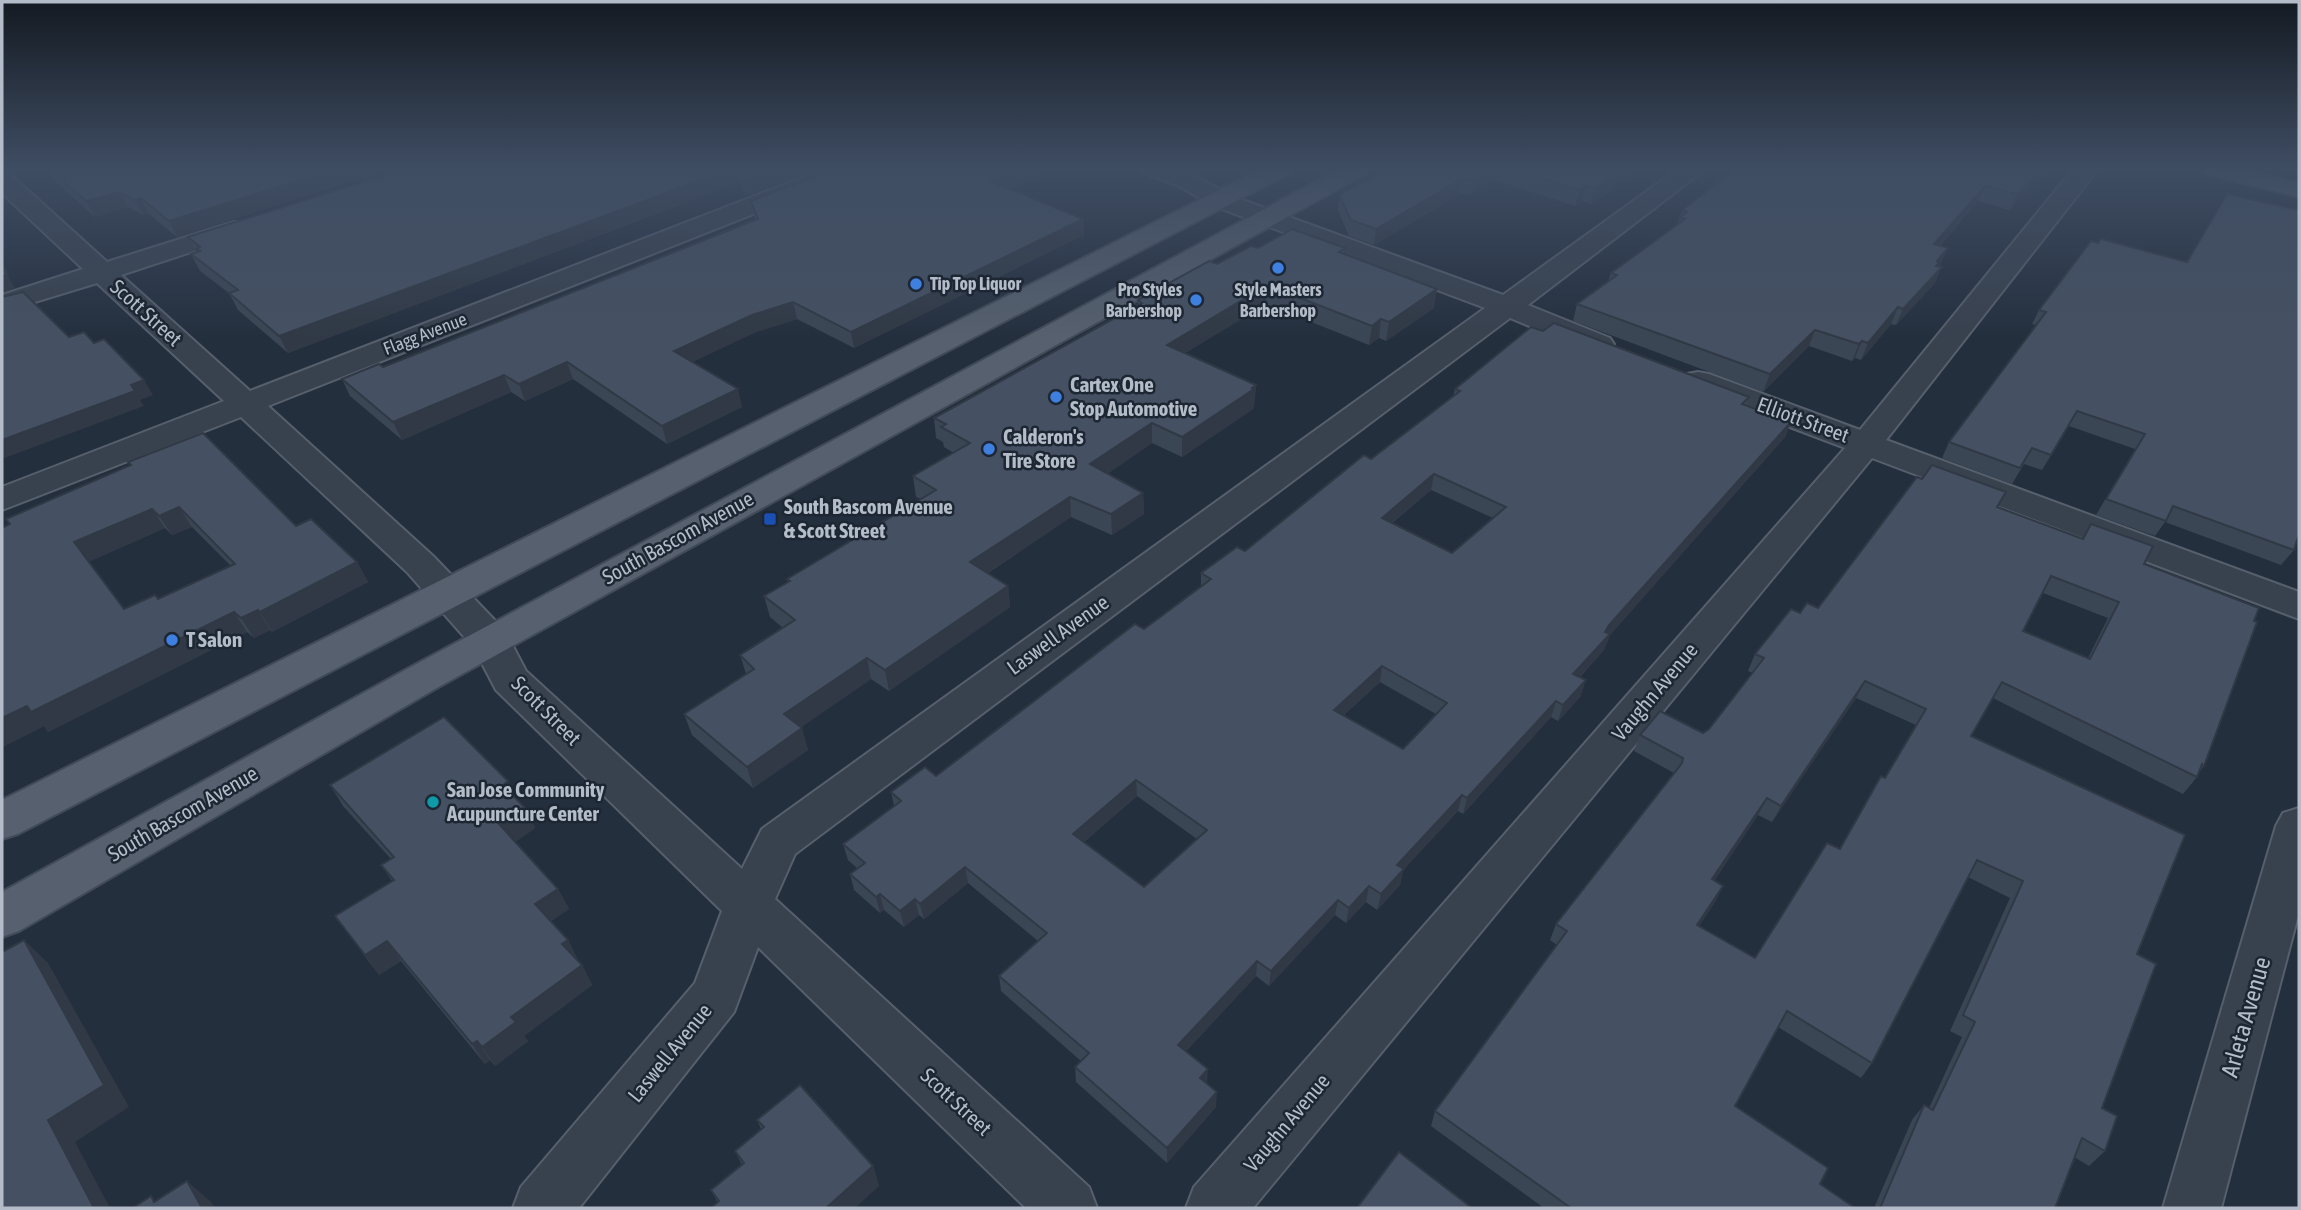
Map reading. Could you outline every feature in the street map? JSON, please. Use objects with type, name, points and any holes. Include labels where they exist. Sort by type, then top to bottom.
[{"type":"main road","points":[[2,821],[1172,224]]},
{"type":"main road","name":"South Bascom Avenue","points":[[2,916],[491,640],[1255,224]]},
{"type":"street","name":"Scott Street","points":[[50,224],[421,564],[491,640],[510,680],[1068,1208]]},
{"type":"street","points":[[2,304],[253,224]]},
{"type":"street","name":"Flagg Avenue","points":[[2,499],[705,224]]},
{"type":"street","points":[[1289,224],[1623,353]]},
{"type":"street","name":"Laswell Avenue","points":[[542,1208],[716,996],[748,905],[778,842],[1616,224]]},
{"type":"street","name":"Vaughn Avenue","points":[[1215,1208],[1866,443],[2042,224]]},
{"type":"street","name":"Elliott Street","points":[[1674,372],[2299,606]]},
{"type":"street","name":"Arleta Avenue","points":[[2192,1208],[2299,826]]},
{"type":"building","points":[[228,224],[581,224],[279,336],[229,293],[238,290],[191,254],[200,251],[196,249],[200,247],[188,237]]},
{"type":"building","points":[[744,224],[1072,224],[851,332],[793,302],[752,315],[674,351],[738,389],[662,426],[567,362],[519,384],[504,375],[393,422],[342,379],[379,364],[383,367]]},
{"type":"building","points":[[1363,224],[1384,224],[1376,229]]},
{"type":"building","points":[[1678,224],[1951,224],[1934,244],[1948,248],[1937,261],[1939,262],[1936,266],[1942,267],[1903,309],[1898,307],[1868,343],[1862,341],[1859,344],[1815,330],[1770,374],[1577,304],[1617,275],[1611,273]]},
{"type":"building","points":[[2209,224],[2299,224],[2299,534],[2294,550],[2173,506],[2166,521],[2106,499],[2145,434],[2077,411],[2051,455],[2032,448],[2020,468],[1949,442],[2046,312],[2039,310],[2091,241],[2098,243],[2101,239],[2187,262]]},
{"type":"building","points":[[1292,229],[1345,248],[1339,252],[1437,289],[1389,322],[1381,319],[1372,326],[1267,285],[1167,345],[1256,385],[1252,388],[1254,389],[1182,437],[1152,423],[1090,464],[1143,493],[1111,514],[1070,497],[970,562],[1008,586],[885,670],[867,658],[784,714],[802,728],[747,767],[684,714],[754,669],[740,655],[795,620],[764,596],[790,581],[787,579],[936,490],[913,476],[970,443],[941,427],[946,424],[934,418],[1142,303],[1138,300],[1209,261],[1217,264],[1251,246],[1258,248]]},
{"type":"building","points":[[23,292],[69,337],[84,332],[94,343],[104,339],[144,380],[131,385],[135,391],[2,440],[2,297]]},
{"type":"building","points":[[1554,323],[1749,397],[1742,404],[1791,422],[1609,625],[1605,632],[1610,634],[1573,674],[1586,680],[1563,705],[1556,701],[1467,798],[1462,795],[1397,865],[1404,869],[1381,894],[1369,886],[1349,908],[1338,900],[1271,971],[1257,961],[1178,1045],[1208,1069],[1200,1078],[1217,1092],[1167,1148],[1075,1067],[1089,1053],[999,976],[1047,933],[965,867],[920,904],[915,899],[900,911],[880,894],[876,897],[850,874],[865,863],[843,844],[901,801],[891,792],[925,767],[936,776],[1135,624],[1144,629],[1211,579],[1201,573],[1237,547],[1245,551],[1364,455],[1371,459],[1460,391],[1455,389],[1531,327],[1543,331]],"holes":[[[1434,474],[1506,507],[1452,553],[1382,518]],[[1382,666],[1447,703],[1403,749],[1334,710]],[[1136,780],[1207,830],[1144,887],[1073,834]]]},
{"type":"building","points":[[203,433],[296,526],[311,519],[357,562],[260,612],[258,610],[241,618],[234,612],[31,712],[27,706],[2,718],[2,528],[10,524],[6,519],[131,465],[128,462]],"holes":[[[179,507],[235,564],[158,599],[155,595],[124,609],[74,542],[152,509],[159,516]]]},
{"type":"building","points":[[1932,465],[2006,492],[1997,507],[2083,539],[2091,524],[2153,546],[2144,564],[2259,608],[2254,621],[2257,622],[2204,766],[2202,764],[2197,777],[2002,682],[1971,736],[2185,835],[2137,954],[2156,964],[2102,1108],[2117,1116],[2105,1151],[2082,1138],[2055,1208],[1880,1208],[1924,1105],[1933,1110],[1975,1022],[1963,1015],[2023,881],[1977,860],[1872,1063],[1787,1011],[1735,1106],[1828,1168],[1820,1184],[1855,1208],[1571,1208],[1435,1111],[1567,931],[1556,924],[1682,763],[1683,758],[1640,735],[1660,711],[1703,733],[1709,729],[1764,658],[1755,654],[1791,609],[1800,613],[1807,603],[1818,608],[1917,477],[1922,479]],"holes":[[[2051,576],[2119,602],[2090,659],[2023,631]],[[1865,681],[1926,709],[1885,778],[1881,776],[1840,849],[1827,843],[1755,958],[1697,925],[1723,886],[1712,879],[1767,798],[1781,806]]]},
{"type":"building","points":[[444,717],[508,781],[503,785],[525,808],[499,824],[558,889],[535,904],[568,940],[562,944],[582,965],[511,1017],[516,1022],[482,1047],[477,1041],[472,1044],[387,941],[365,955],[335,916],[394,880],[381,865],[394,857],[330,785]]},
{"type":"building","points":[[24,940],[104,1085],[48,1120],[94,1208],[2,1208],[2,952]]},
{"type":"building","points":[[800,1085],[873,1166],[826,1208],[711,1208],[719,1201],[711,1190],[744,1163],[735,1151],[764,1127],[757,1120]]},
{"type":"building","points":[[1399,1152],[1472,1208],[1357,1208]]},
{"type":"building","points":[[187,1181],[202,1208],[133,1208],[151,1196],[154,1202]]},
{"type":"place","name":"Style Masters Barbershop","points":[[1278,268]]},
{"type":"place","name":"Tip Top Liquor","points":[[916,284]]},
{"type":"place","name":"Pro Styles Barbershop","points":[[1196,300]]},
{"type":"place","name":"Cartex One Stop Automotive","points":[[1056,397]]},
{"type":"place","name":"Calderon's Tire Store","points":[[989,449]]},
{"type":"place","name":"South Bascom Avenue & Scott Street","points":[[770,519]]},
{"type":"place","name":"T Salon","points":[[172,640]]},
{"type":"place","name":"San Jose Community Acupuncture Center","points":[[433,802]]}]
